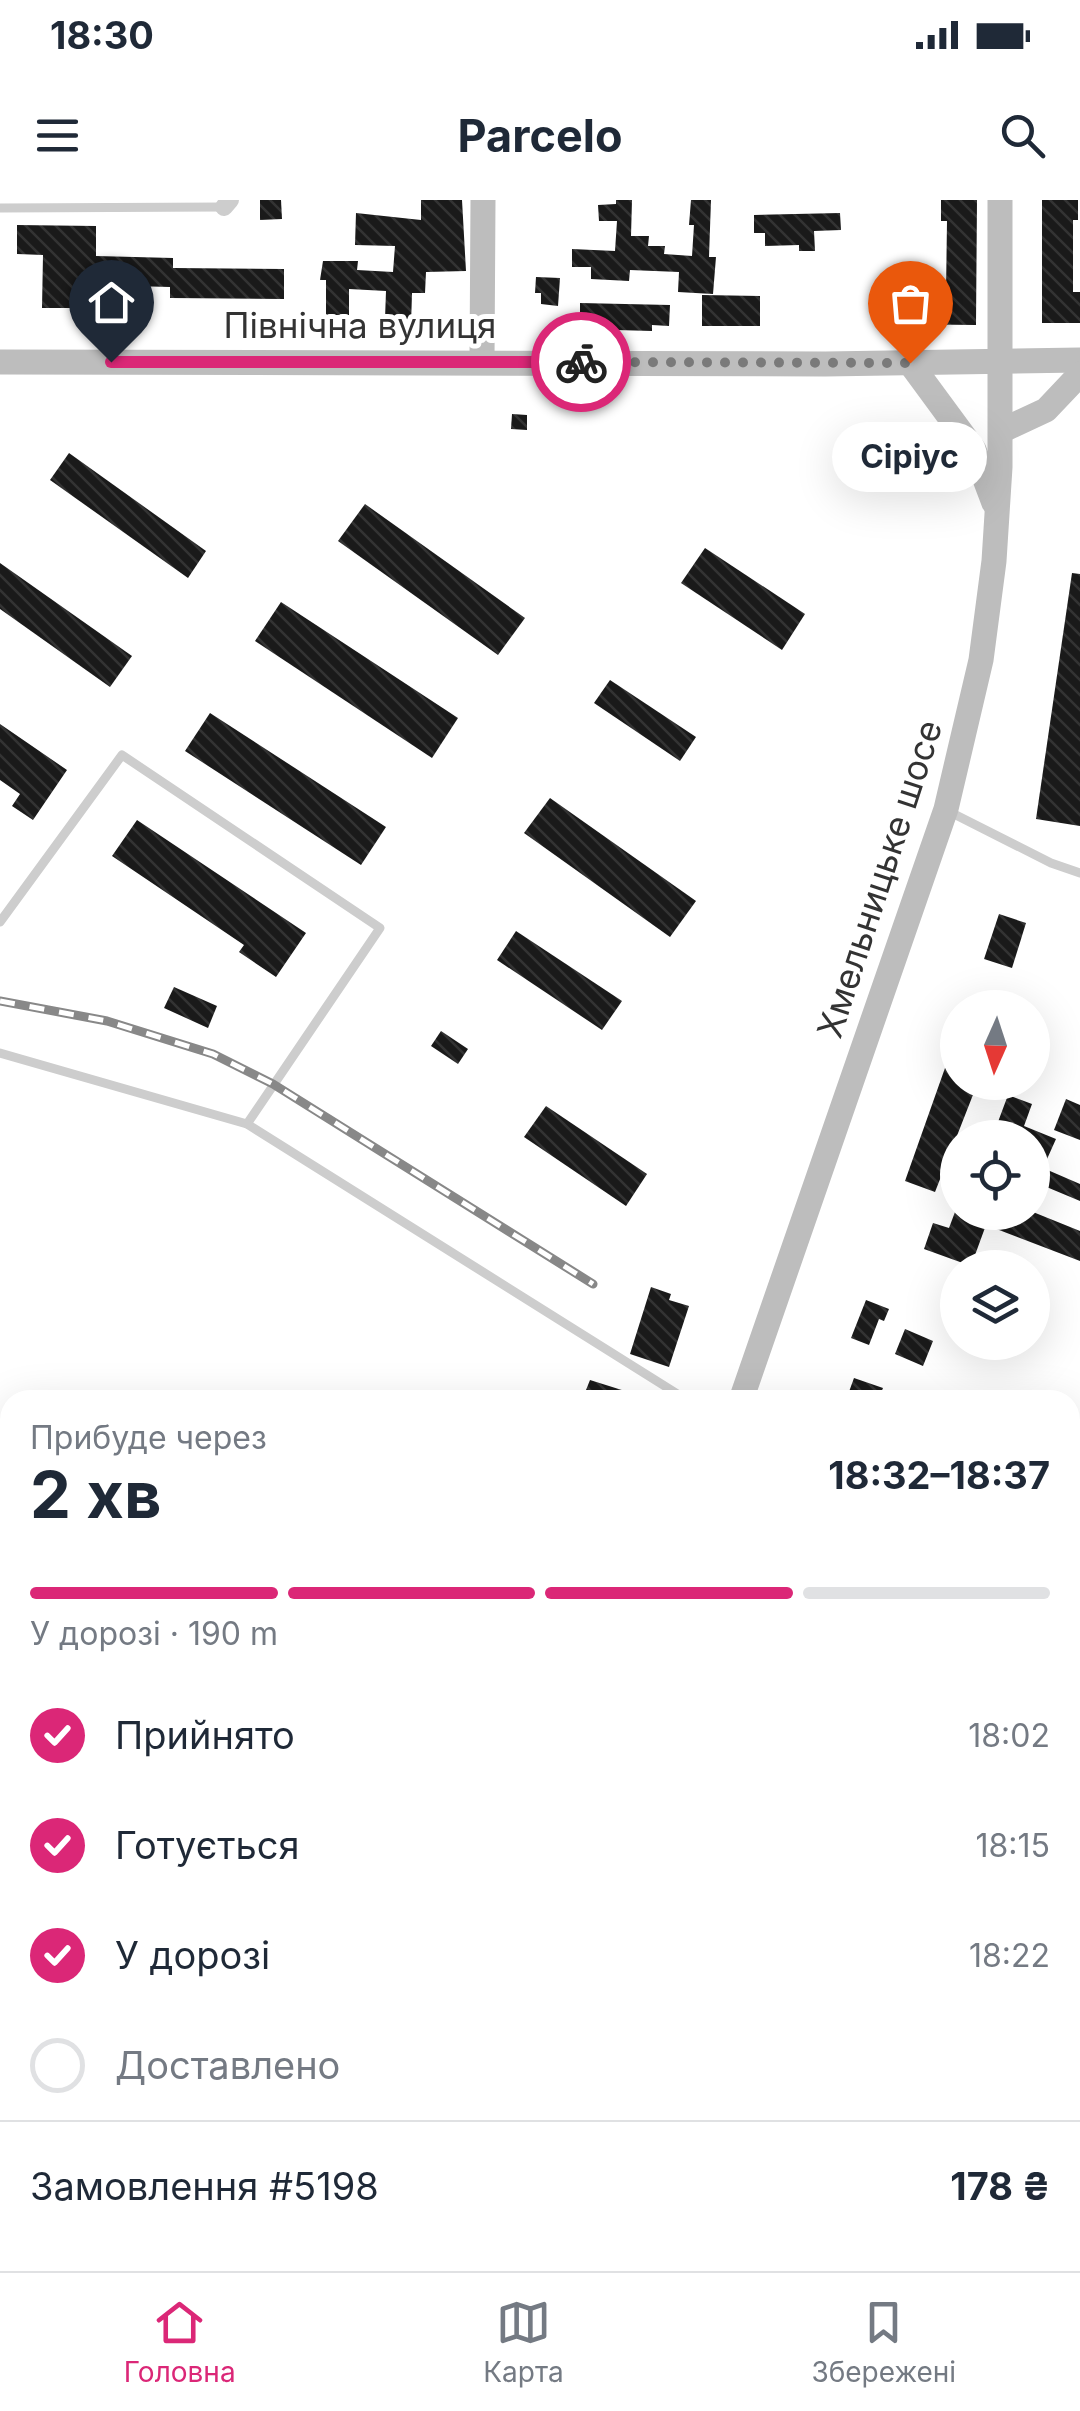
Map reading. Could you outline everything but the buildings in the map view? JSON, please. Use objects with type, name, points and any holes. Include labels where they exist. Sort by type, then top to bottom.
[{"type":"street","points":[[482,361],[483,200]]},
{"type":"street","name":"Хмельницьке шосе","points":[[744,1390],[946,810],[980,660],[998,511],[1000,200]]},
{"type":"street","name":"Північна вулиця","points":[[0,362],[1080,360]]},
{"type":"street","points":[[910,363],[974,450],[998,511]]},
{"type":"street","points":[[1001,431],[1046,410],[1080,374]]},
{"type":"lane","points":[[0,208],[227,204]]},
{"type":"lane","points":[[0,922],[122,755],[380,928],[247,1124]]},
{"type":"lane","points":[[946,810],[1051,863],[1080,873]]},
{"type":"lane","points":[[0,1053],[247,1124],[671,1390]]},
{"type":"railway","points":[[0,1001],[107,1021],[213,1054],[273,1084],[593,1284]]},
{"type":"way so far","points":[[581,362],[910,363]]},
{"type":"place","name":"Сіріус","points":[[910,363]]},
{"type":"route","points":[[111,362],[581,362]]}]
